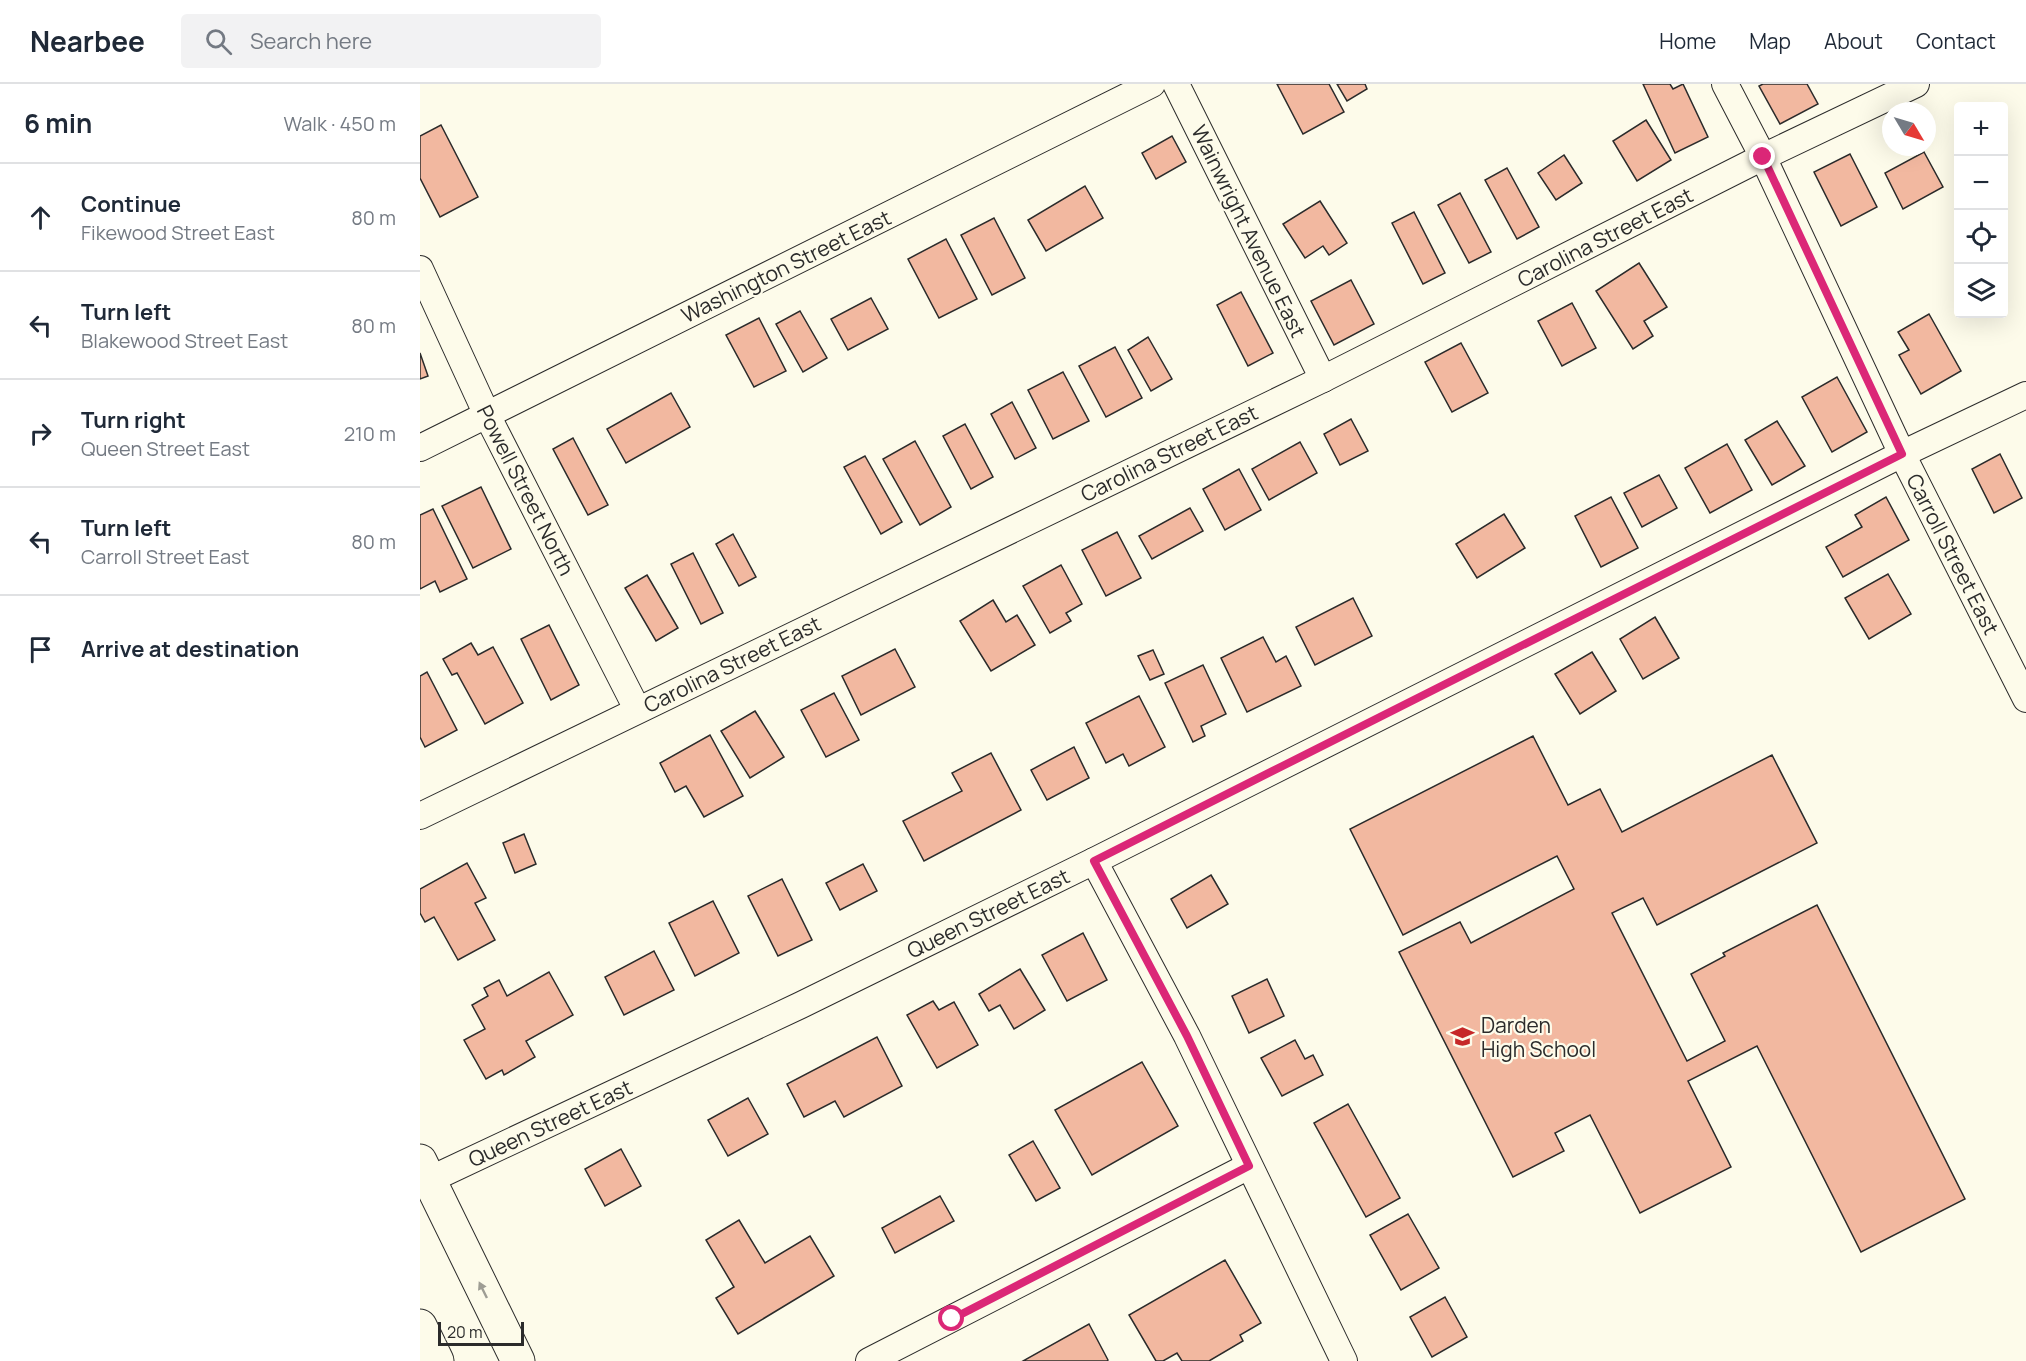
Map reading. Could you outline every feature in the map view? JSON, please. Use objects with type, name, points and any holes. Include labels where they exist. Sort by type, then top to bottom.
[{"type":"highway","points":[[424,1171],[518,1361]]},
{"type":"highway","points":[[420,1326],[437,1361]]},
{"type":"street","name":"Washington Street East","points":[[420,448],[1152,84]]},
{"type":"street","name":"Wainwright Avenue East","points":[[1176,84],[1323,379]]},
{"type":"street","name":"Carroll Street East","points":[[1725,84],[1763,157],[1902,454],[2026,699]]},
{"type":"street","name":"Carolina Street East","points":[[420,816],[1323,379],[1763,157],[1916,84]]},
{"type":"street","name":"Powell Street North","points":[[420,269],[487,415],[637,709]]},
{"type":"street","name":"Queen Street East","points":[[424,1171],[801,1005],[1094,861],[1902,454],[2026,395]]},
{"type":"street","points":[[1094,861],[1187,1036],[1344,1361]]},
{"type":"street","points":[[869,1361],[1249,1166]]},
{"type":"building","points":[[1277,84],[1329,84],[1344,112],[1303,134]]},
{"type":"building","points":[[1337,84],[1365,84],[1367,89],[1347,101]]},
{"type":"building","points":[[1643,84],[1670,84],[1673,89],[1683,84],[1708,137],[1675,153]]},
{"type":"building","points":[[1763,84],[1807,84],[1818,104],[1780,124],[1759,86]]},
{"type":"building","points":[[1646,120],[1671,160],[1637,181],[1613,141]]},
{"type":"building","points":[[441,125],[478,197],[440,217],[420,178],[420,136]]},
{"type":"building","points":[[1172,136],[1186,162],[1156,179],[1142,153]]},
{"type":"building","points":[[1850,154],[1877,207],[1841,226],[1814,172]]},
{"type":"building","points":[[1564,155],[1582,183],[1556,200],[1538,173]]},
{"type":"building","points":[[1917,156],[1926,156],[1943,187],[1903,209],[1885,173]]},
{"type":"building","points":[[1507,168],[1539,227],[1517,239],[1485,180]]},
{"type":"building","points":[[1085,186],[1103,218],[1046,251],[1028,220]]},
{"type":"building","points":[[1460,193],[1491,252],[1469,263],[1438,205]]},
{"type":"building","points":[[1320,201],[1347,243],[1329,255],[1323,246],[1305,258],[1283,224]]},
{"type":"building","points":[[1414,212],[1445,273],[1423,284],[1392,223]]},
{"type":"building","points":[[994,218],[1025,278],[992,295],[961,235]]},
{"type":"building","points":[[946,239],[977,299],[939,318],[908,259]]},
{"type":"building","points":[[1639,263],[1667,307],[1644,321],[1653,336],[1633,349],[1596,291]]},
{"type":"building","points":[[1351,280],[1374,324],[1334,345],[1311,301]]},
{"type":"building","points":[[1241,292],[1273,353],[1248,366],[1217,305]]},
{"type":"building","points":[[871,298],[888,329],[848,350],[831,319]]},
{"type":"building","points":[[1572,303],[1596,348],[1562,366],[1538,321]]},
{"type":"building","points":[[800,311],[827,358],[803,372],[776,324]]},
{"type":"building","points":[[1929,314],[1961,371],[1921,394],[1899,355],[1909,350],[1898,332]]},
{"type":"building","points":[[759,318],[786,371],[754,387],[726,335]]},
{"type":"building","points":[[1148,337],[1172,379],[1151,391],[1128,350]]},
{"type":"building","points":[[1461,343],[1488,393],[1452,412],[1425,362]]},
{"type":"building","points":[[1115,347],[1142,398],[1106,417],[1079,366]]},
{"type":"building","points":[[420,353],[428,376],[420,379]]},
{"type":"building","points":[[1063,372],[1089,421],[1053,439],[1028,390]]},
{"type":"building","points":[[1837,377],[1867,432],[1832,452],[1802,397]]},
{"type":"building","points":[[671,393],[690,427],[626,463],[607,429]]},
{"type":"building","points":[[1012,402],[1036,448],[1015,459],[991,414]]},
{"type":"building","points":[[1351,419],[1368,451],[1340,465],[1324,434]]},
{"type":"building","points":[[1777,421],[1805,466],[1772,485],[1745,440]]},
{"type":"building","points":[[965,424],[993,477],[971,489],[943,436]]},
{"type":"building","points":[[573,438],[608,505],[588,515],[553,449]]},
{"type":"building","points":[[915,441],[951,507],[920,525],[883,459]]},
{"type":"building","points":[[1300,442],[1317,473],[1269,500],[1252,469]]},
{"type":"building","points":[[1727,444],[1752,490],[1710,513],[1685,468]]},
{"type":"building","points":[[2000,454],[2022,498],[1994,513],[1972,469]]},
{"type":"building","points":[[865,456],[902,522],[881,534],[844,467]]},
{"type":"building","points":[[1239,469],[1261,510],[1225,530],[1203,489]]},
{"type":"building","points":[[1659,475],[1677,508],[1642,527],[1624,493]]},
{"type":"building","points":[[481,487],[511,549],[473,568],[442,506]]},
{"type":"building","points":[[1611,497],[1638,548],[1601,567],[1575,516]]},
{"type":"building","points":[[1886,497],[1909,540],[1843,577],[1826,547],[1862,527],[1855,515]]},
{"type":"building","points":[[1190,508],[1203,531],[1152,559],[1139,536]]},
{"type":"building","points":[[433,509],[467,579],[440,592],[435,581],[420,589],[420,515]]},
{"type":"building","points":[[1504,514],[1525,548],[1477,578],[1456,544]]},
{"type":"building","points":[[1117,532],[1141,578],[1106,596],[1082,550]]},
{"type":"building","points":[[733,534],[756,577],[739,586],[716,544]]},
{"type":"building","points":[[693,553],[723,613],[701,624],[671,564]]},
{"type":"building","points":[[1061,565],[1082,604],[1066,613],[1071,621],[1050,633],[1023,586]]},
{"type":"building","points":[[1888,574],[1911,614],[1869,639],[1845,598]]},
{"type":"building","points":[[647,575],[678,628],[656,641],[625,588]]},
{"type":"building","points":[[1353,598],[1372,636],[1315,665],[1296,627]]},
{"type":"building","points":[[993,600],[1006,622],[1017,615],[1035,645],[991,671],[960,621]]},
{"type":"building","points":[[1655,617],[1679,658],[1643,679],[1620,639]]},
{"type":"building","points":[[549,625],[579,685],[551,700],[521,639]]},
{"type":"building","points":[[1263,637],[1276,662],[1286,656],[1301,686],[1247,712],[1221,658]]},
{"type":"building","points":[[471,643],[478,655],[493,647],[523,703],[485,724],[457,673],[452,675],[443,659]]},
{"type":"building","points":[[895,649],[915,687],[861,715],[842,676]]},
{"type":"building","points":[[1153,650],[1164,674],[1150,680],[1138,656]]},
{"type":"building","points":[[1592,652],[1616,691],[1580,714],[1555,674]]},
{"type":"building","points":[[1203,665],[1226,714],[1201,726],[1205,736],[1193,742],[1165,683]]},
{"type":"building","points":[[427,672],[457,730],[425,747],[420,737],[420,676]]},
{"type":"building","points":[[834,693],[859,740],[826,757],[801,710]]},
{"type":"building","points":[[1139,696],[1165,747],[1129,766],[1123,754],[1106,763],[1086,723]]},
{"type":"building","points":[[755,711],[784,757],[750,778],[721,731]]},
{"type":"building","points":[[710,735],[743,796],[704,817],[686,786],[675,792],[660,763]]},
{"type":"building","points":[[1533,736],[1568,805],[1600,789],[1622,832],[1772,755],[1817,843],[1657,925],[1643,898],[1612,913],[1687,1061],[1725,1041],[1691,974],[1725,956],[1723,953],[1817,905],[1965,1199],[1861,1252],[1757,1046],[1688,1081],[1731,1167],[1640,1213],[1590,1115],[1555,1133],[1564,1151],[1513,1177],[1399,952],[1460,922],[1471,943],[1574,889],[1557,856],[1403,935],[1350,829]]},
{"type":"building","points":[[1074,747],[1089,778],[1047,800],[1031,770]]},
{"type":"building","points":[[991,753],[1021,810],[924,861],[903,821],[962,791],[952,773]]},
{"type":"building","points":[[524,834],[536,864],[515,873],[503,843]]},
{"type":"building","points":[[467,863],[486,898],[475,903],[495,940],[458,960],[434,917],[425,922],[420,913],[420,889]]},
{"type":"building","points":[[863,864],[877,891],[840,910],[826,883]]},
{"type":"building","points":[[1211,875],[1228,904],[1187,928],[1171,899]]},
{"type":"building","points":[[782,879],[812,940],[778,956],[748,896]]},
{"type":"building","points":[[713,901],[739,953],[695,976],[669,923]]},
{"type":"building","points":[[1083,933],[1107,980],[1067,1001],[1042,955]]},
{"type":"building","points":[[654,951],[674,990],[624,1015],[605,977]]},
{"type":"building","points":[[1020,969],[1045,1010],[1014,1029],[1000,1005],[989,1011],[979,994]]},
{"type":"building","points":[[549,972],[573,1015],[526,1041],[535,1057],[504,1075],[502,1070],[486,1079],[464,1040],[485,1029],[472,1005],[488,996],[484,988],[499,980],[507,996]]},
{"type":"building","points":[[1267,979],[1284,1016],[1249,1033],[1232,996]]},
{"type":"building","points":[[933,1001],[939,1010],[954,1002],[978,1045],[937,1068],[907,1015]]},
{"type":"building","points":[[877,1037],[902,1086],[844,1117],[835,1101],[804,1117],[787,1084]]},
{"type":"building","points":[[1295,1040],[1305,1059],[1313,1055],[1323,1075],[1282,1096],[1261,1058]]},
{"type":"building","points":[[1142,1062],[1178,1126],[1092,1175],[1055,1110]]},
{"type":"building","points":[[748,1098],[768,1134],[728,1156],[708,1120]]},
{"type":"building","points":[[1348,1104],[1400,1198],[1366,1217],[1314,1123]]},
{"type":"building","points":[[1033,1141],[1060,1188],[1036,1201],[1009,1155]]},
{"type":"building","points":[[621,1149],[641,1186],[605,1206],[585,1169]]},
{"type":"building","points":[[940,1196],[954,1221],[895,1253],[882,1228]]},
{"type":"building","points":[[1408,1214],[1439,1268],[1401,1290],[1370,1235]]},
{"type":"building","points":[[739,1220],[765,1263],[810,1236],[834,1276],[738,1334],[716,1298],[734,1287],[706,1240]]},
{"type":"building","points":[[1225,1260],[1261,1323],[1240,1335],[1243,1341],[1209,1361],[1182,1361],[1177,1353],[1163,1361],[1156,1361],[1129,1315]]},
{"type":"building","points":[[1445,1297],[1467,1337],[1432,1357],[1410,1317]]},
{"type":"building","points":[[1089,1324],[1107,1361],[1023,1361]]},
{"type":"place","name":"Darden High School","points":[[1463,1037]]},
{"type":"route","points":[[952,1319],[1249,1166],[1187,1036],[1094,861],[1902,454],[1763,157]]}]
